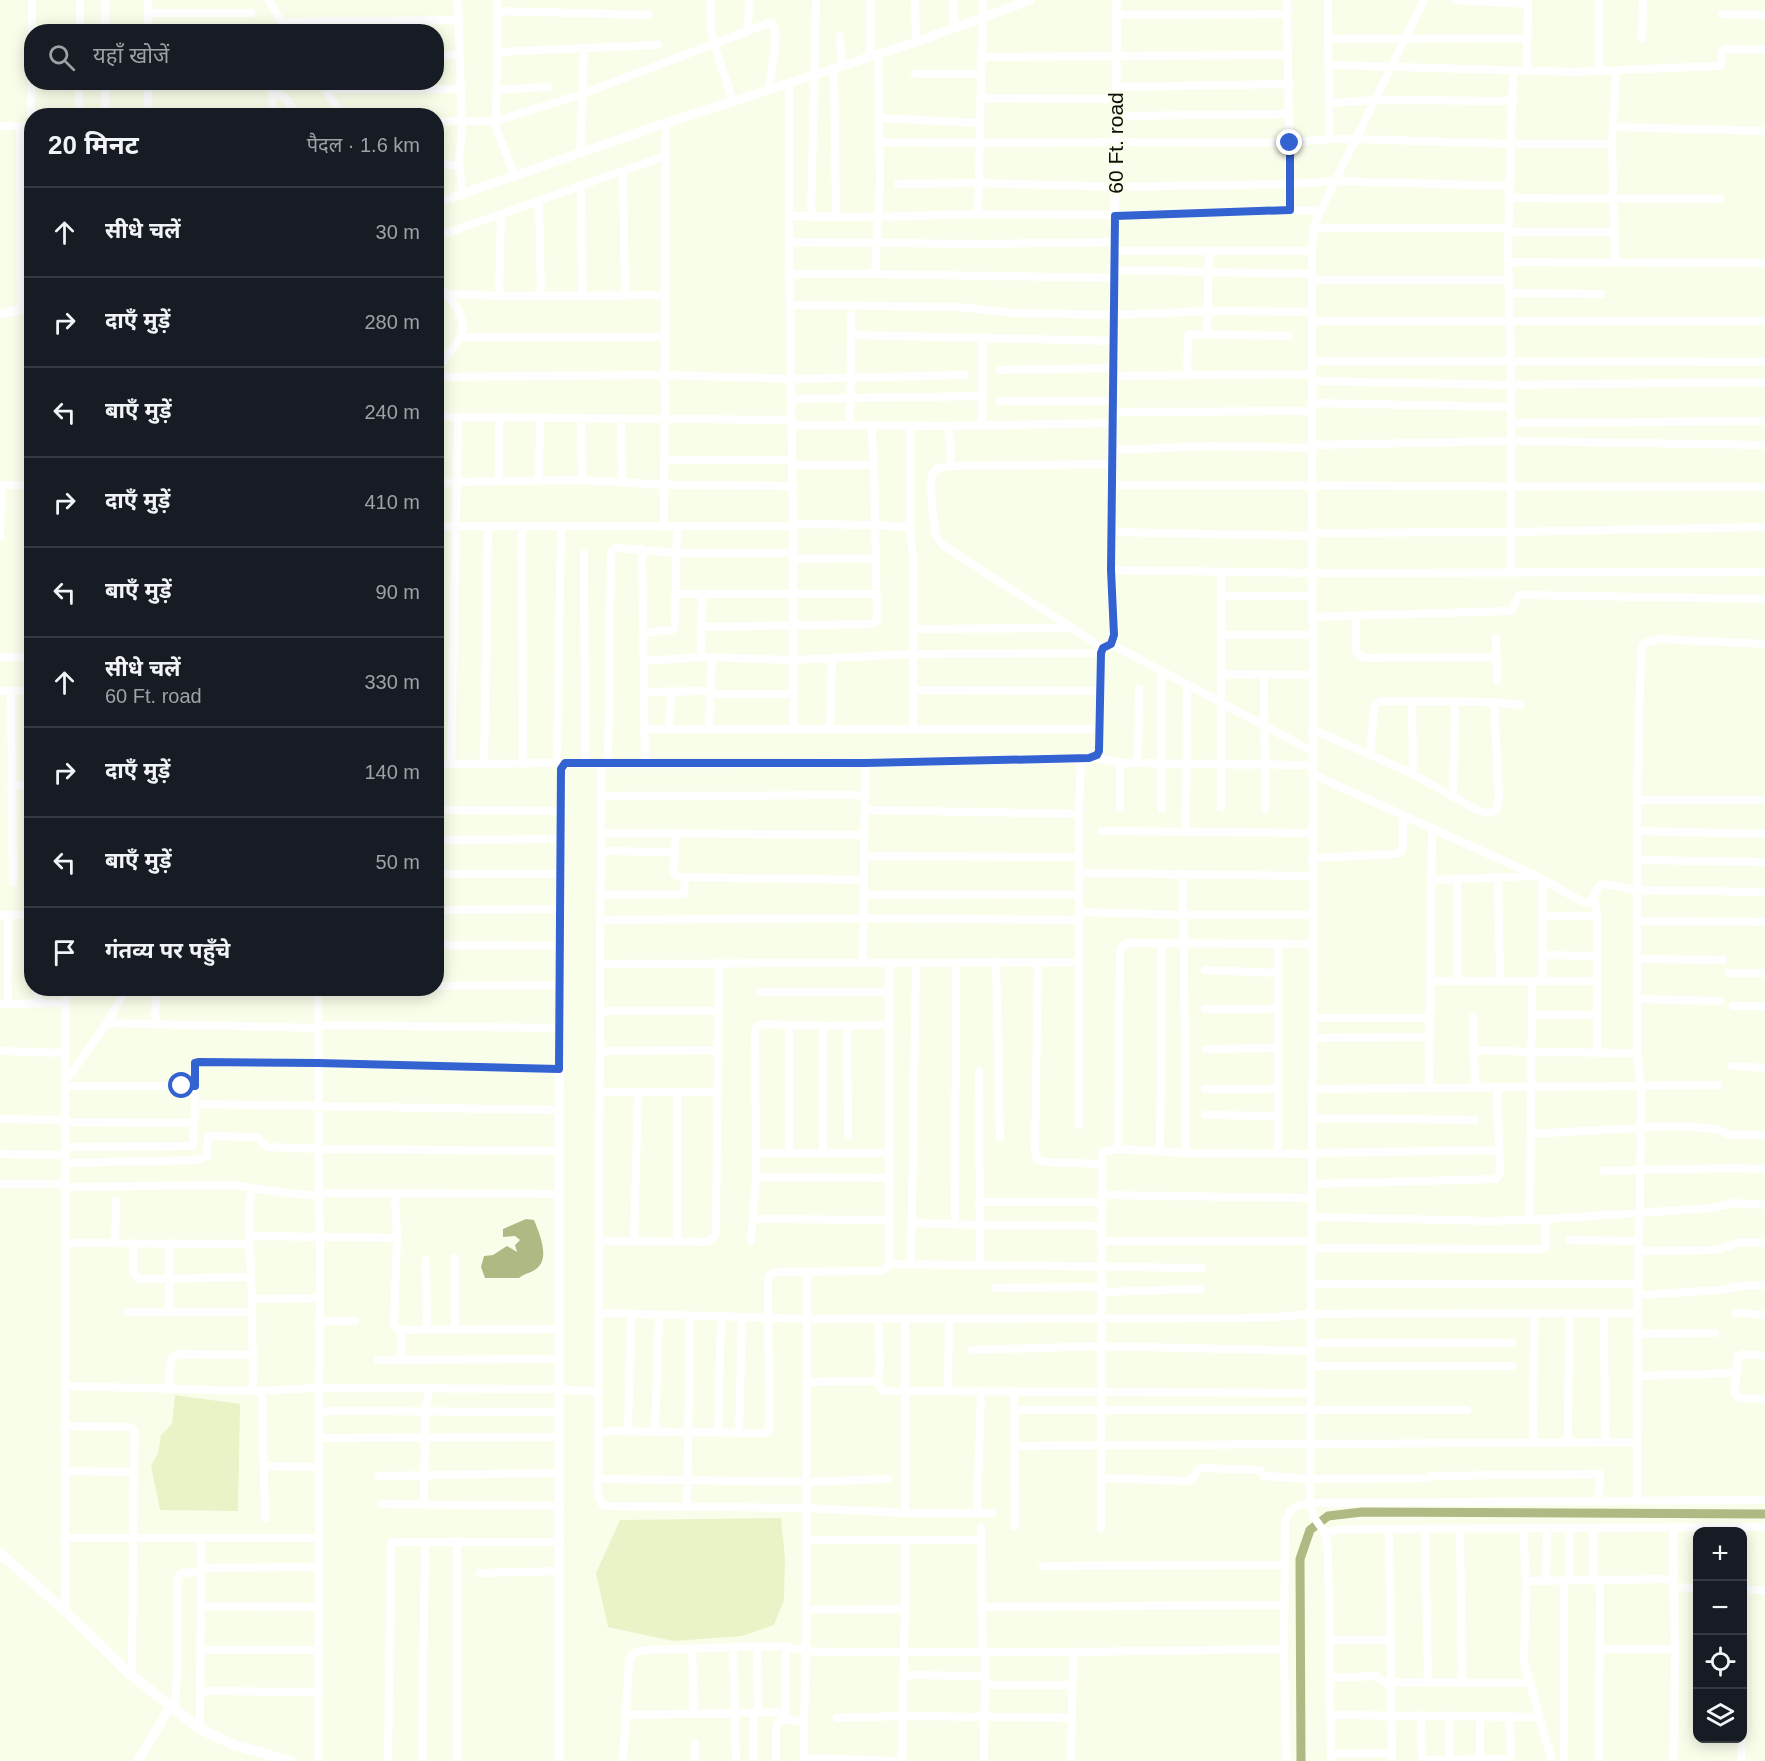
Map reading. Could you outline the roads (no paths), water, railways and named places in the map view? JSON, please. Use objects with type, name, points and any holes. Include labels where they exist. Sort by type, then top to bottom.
[{"type":"main road","points":[[0,1552],[132,1676],[200,1729],[243,1748],[291,1761]]},
{"type":"street","points":[[32,0],[32,24]]},
{"type":"street","points":[[80,0],[80,24]]},
{"type":"street","points":[[105,0],[105,24]]},
{"type":"street","points":[[148,0],[148,24]]},
{"type":"street","points":[[268,0],[282,22],[459,20]]},
{"type":"street","points":[[458,0],[461,89],[459,165],[463,195]]},
{"type":"street","points":[[498,0],[496,121],[497,130],[514,177]]},
{"type":"street","points":[[710,0],[714,44],[733,101]]},
{"type":"street","points":[[748,31],[749,0]]},
{"type":"street","points":[[812,217],[816,0]]},
{"type":"street","points":[[870,0],[880,118],[875,274]]},
{"type":"street","points":[[915,0],[916,42]]},
{"type":"street","points":[[954,0],[954,28]]},
{"type":"street","points":[[978,214],[983,0]]},
{"type":"street","points":[[444,201],[666,123],[916,42],[1030,0]]},
{"type":"street","name":"60 Ft. road","points":[[1094,757],[1099,751],[1100,692],[1105,648],[1114,635],[1111,570],[1117,0]]},
{"type":"street","points":[[1287,0],[1290,210]]},
{"type":"street","points":[[1328,0],[1329,139]]},
{"type":"street","points":[[1389,1529],[1392,1757],[1331,1757],[1328,1550],[1324,1531],[1313,1516],[1311,1503],[1313,228],[1424,0]]},
{"type":"street","points":[[1456,0],[1528,2],[1527,70]]},
{"type":"street","points":[[1599,0],[1599,71]]},
{"type":"street","points":[[1642,39],[1643,0]]},
{"type":"street","points":[[498,11],[649,15]]},
{"type":"street","points":[[148,13],[251,13]]},
{"type":"street","points":[[1116,15],[1288,14]]},
{"type":"street","points":[[1722,14],[1765,15]]},
{"type":"street","points":[[444,121],[496,121],[582,94],[769,23],[773,24],[776,30],[776,39],[769,89]]},
{"type":"street","points":[[836,217],[837,67],[840,36]]},
{"type":"street","points":[[1328,39],[1528,38]]},
{"type":"street","points":[[497,52],[658,45]]},
{"type":"street","points":[[580,154],[584,48]]},
{"type":"street","points":[[1329,65],[1599,71],[1719,66],[1722,52],[1725,49],[1765,50]]},
{"type":"street","points":[[444,55],[460,54]]},
{"type":"street","points":[[981,57],[1288,55]]},
{"type":"street","points":[[1511,573],[1512,385],[1509,230],[1513,70]]},
{"type":"street","points":[[1615,263],[1612,144],[1616,70]]},
{"type":"street","points":[[915,74],[981,74]]},
{"type":"street","points":[[789,83],[794,729]]},
{"type":"street","points":[[1116,87],[1289,84]]},
{"type":"street","points":[[497,90],[548,87]]},
{"type":"street","points":[[444,89],[461,89]]},
{"type":"street","points":[[31,90],[31,108]]},
{"type":"street","points":[[79,90],[79,108]]},
{"type":"street","points":[[105,90],[105,108]]},
{"type":"street","points":[[148,90],[148,108]]},
{"type":"street","points":[[272,108],[273,90]]},
{"type":"street","points":[[277,90],[292,108]]},
{"type":"street","points":[[326,90],[337,108]]},
{"type":"street","points":[[980,98],[1116,99]]},
{"type":"street","points":[[1329,103],[1375,100],[1513,101]]},
{"type":"street","points":[[1115,116],[1289,114]]},
{"type":"street","points":[[880,118],[979,123]]},
{"type":"street","points":[[664,527],[666,123]]},
{"type":"street","points":[[0,126],[24,126]]},
{"type":"street","points":[[20,126],[21,309]]},
{"type":"street","points":[[1613,128],[1765,131]]},
{"type":"street","points":[[880,142],[1290,143],[1356,139],[1511,144],[1612,144]]},
{"type":"street","points":[[444,234],[665,156]]},
{"type":"street","points":[[444,165],[459,165]]},
{"type":"street","points":[[623,171],[625,296]]},
{"type":"street","points":[[898,184],[978,183],[1115,187],[1335,181],[1510,186]]},
{"type":"street","points":[[581,186],[582,296]]},
{"type":"street","points":[[1510,198],[1720,199]]},
{"type":"street","points":[[539,201],[541,296]]},
{"type":"street","points":[[790,216],[878,217],[978,214],[1115,216],[1320,211]]},
{"type":"street","points":[[499,296],[501,215]]},
{"type":"street","points":[[1313,228],[1614,232]]},
{"type":"street","points":[[789,242],[1312,251]]},
{"type":"street","points":[[1208,335],[1209,251]]},
{"type":"street","points":[[1509,262],[1765,263]]},
{"type":"street","points":[[791,274],[1209,272],[1312,277],[1509,280]]},
{"type":"street","points":[[444,292],[459,313],[463,325],[460,337],[444,358]]},
{"type":"street","points":[[1509,293],[1601,294]]},
{"type":"street","points":[[447,294],[665,295]]},
{"type":"street","points":[[791,305],[959,307],[1008,313],[1114,315],[1208,311],[1510,321],[1765,321]]},
{"type":"street","points":[[0,314],[24,308]]},
{"type":"street","points":[[850,425],[851,315]]},
{"type":"street","points":[[851,335],[1113,341]]},
{"type":"street","points":[[1187,376],[1188,335],[1289,336]]},
{"type":"street","points":[[460,337],[664,337]]},
{"type":"street","points":[[982,337],[982,426]]},
{"type":"street","points":[[1312,361],[1765,362]]},
{"type":"street","points":[[1000,370],[1187,376],[1312,377],[1512,385],[1765,382]]},
{"type":"street","points":[[444,377],[664,375],[792,379],[965,375]]},
{"type":"street","points":[[792,399],[982,396]]},
{"type":"street","points":[[999,401],[1113,401]]},
{"type":"street","points":[[444,417],[664,418],[850,425],[982,426],[1312,407],[1512,407]]},
{"type":"street","points":[[451,764],[458,418]]},
{"type":"street","points":[[499,418],[499,480]]},
{"type":"street","points":[[539,481],[540,418]]},
{"type":"street","points":[[581,418],[582,480]]},
{"type":"street","points":[[621,418],[622,482]]},
{"type":"street","points":[[1512,423],[1765,422]]},
{"type":"street","points":[[703,627],[874,624],[877,618],[871,425]]},
{"type":"street","points":[[910,426],[914,729]]},
{"type":"street","points":[[949,426],[951,466]]},
{"type":"street","points":[[1112,450],[1512,441],[1765,445]]},
{"type":"street","points":[[664,460],[874,465]]},
{"type":"street","points":[[1112,464],[951,466],[937,469],[932,474],[931,482],[935,532],[944,546],[1105,648],[1162,671],[1312,751]]},
{"type":"street","points":[[444,483],[499,480],[582,480],[793,486]]},
{"type":"street","points":[[0,537],[0,485],[24,485]]},
{"type":"street","points":[[1112,485],[1765,487]]},
{"type":"street","points":[[444,526],[875,525],[910,527]]},
{"type":"street","points":[[484,764],[488,526]]},
{"type":"street","points":[[522,527],[523,764]]},
{"type":"street","points":[[559,1761],[561,527]]},
{"type":"street","points":[[643,633],[669,632],[675,626],[677,527]]},
{"type":"street","points":[[1112,532],[1312,534],[1765,528]]},
{"type":"street","points":[[876,558],[676,554],[620,548],[615,548],[611,552],[605,764],[601,796],[598,1498],[604,1506],[993,1513]]},
{"type":"street","points":[[642,549],[645,764]]},
{"type":"street","points":[[585,554],[585,762]]},
{"type":"street","points":[[1111,570],[1312,573],[1765,572]]},
{"type":"street","points":[[1221,572],[1221,807]]},
{"type":"street","points":[[675,594],[876,594]]},
{"type":"street","points":[[701,657],[702,594]]},
{"type":"street","points":[[1312,617],[1508,611],[1515,606],[1519,595],[1765,599]]},
{"type":"street","points":[[1221,596],[1312,596]]},
{"type":"street","points":[[1356,616],[1356,651],[1360,657],[1497,657]]},
{"type":"street","points":[[913,629],[1071,628]]},
{"type":"street","points":[[1221,636],[1312,636]]},
{"type":"street","points":[[1496,638],[1497,680]]},
{"type":"street","points":[[1637,1501],[1637,1284],[1641,1086],[1637,1053],[1637,801],[1641,651],[1643,644],[1659,639],[1765,644]]},
{"type":"street","points":[[644,661],[701,657],[832,659],[1105,648]]},
{"type":"street","points":[[0,657],[24,657]]},
{"type":"street","points":[[709,729],[712,658]]},
{"type":"street","points":[[830,729],[832,659]]},
{"type":"street","points":[[1162,671],[1162,808]]},
{"type":"street","points":[[1221,674],[1312,675]]},
{"type":"street","points":[[1264,675],[1265,809]]},
{"type":"street","points":[[1186,832],[1187,684]]},
{"type":"street","points":[[1138,763],[1139,689]]},
{"type":"street","points":[[913,690],[1100,692]]},
{"type":"street","points":[[0,691],[24,691]]},
{"type":"street","points":[[11,691],[13,883]]},
{"type":"street","points":[[644,692],[794,694]]},
{"type":"street","points":[[669,729],[670,692]]},
{"type":"street","points":[[1370,754],[1374,708],[1377,703],[1383,701],[1494,702],[1520,705]]},
{"type":"street","points":[[1412,701],[1413,774]]},
{"type":"street","points":[[1453,797],[1455,702]]},
{"type":"street","points":[[1312,729],[1413,774],[1477,810],[1488,813],[1495,811],[1499,796],[1494,702]]},
{"type":"street","points":[[644,729],[1099,729]]},
{"type":"street","points":[[444,764],[865,763],[1094,757],[1120,763],[1312,765]]},
{"type":"street","points":[[1079,1125],[1081,758]]},
{"type":"street","points":[[863,963],[865,763]]},
{"type":"street","points":[[1120,763],[1120,808]]},
{"type":"street","points":[[1312,774],[1539,878],[1583,902],[1590,902],[1594,898]]},
{"type":"street","points":[[11,786],[24,785]]},
{"type":"street","points":[[601,796],[865,795]]},
{"type":"street","points":[[1637,801],[1765,800]]},
{"type":"street","points":[[444,810],[561,811]]},
{"type":"street","points":[[865,810],[1079,814]]},
{"type":"street","points":[[1312,858],[1401,852],[1403,816]]},
{"type":"street","points":[[1429,1086],[1432,829]]},
{"type":"street","points":[[1102,831],[1312,833]]},
{"type":"street","points":[[1637,831],[1765,834]]},
{"type":"street","points":[[601,833],[864,835]]},
{"type":"street","points":[[675,833],[675,876],[864,880]]},
{"type":"street","points":[[444,840],[561,839]]},
{"type":"street","points":[[601,851],[675,852]]},
{"type":"street","points":[[864,856],[1079,857]]},
{"type":"street","points":[[1637,860],[1765,862]]},
{"type":"street","points":[[1079,873],[1312,876]]},
{"type":"street","points":[[444,874],[561,874]]},
{"type":"street","points":[[1183,874],[1185,1153]]},
{"type":"street","points":[[601,895],[684,894],[685,877]]},
{"type":"street","points":[[1498,878],[1500,981]]},
{"type":"street","points":[[1432,880],[1539,878]]},
{"type":"street","points":[[1539,878],[1542,915],[1542,981]]},
{"type":"street","points":[[1457,879],[1457,981]]},
{"type":"street","points":[[1598,1053],[1597,916],[1594,898],[1601,884],[1637,890],[1765,892]]},
{"type":"street","points":[[864,895],[1079,894]]},
{"type":"street","points":[[444,910],[560,909]]},
{"type":"street","points":[[24,915],[4,915],[4,1004],[65,1003]]},
{"type":"street","points":[[600,920],[1313,915]]},
{"type":"street","points":[[1542,915],[1597,916]]},
{"type":"street","points":[[1637,921],[1765,922]]},
{"type":"street","points":[[1118,1149],[1120,950],[1123,946],[1128,944],[1313,944]]},
{"type":"street","points":[[1160,1152],[1162,944]]},
{"type":"street","points":[[1278,944],[1278,1154]]},
{"type":"street","points":[[444,945],[560,946]]},
{"type":"street","points":[[1542,955],[1597,956]]},
{"type":"street","points":[[1637,959],[1724,960]]},
{"type":"street","points":[[911,1264],[916,962]]},
{"type":"street","points":[[955,1223],[956,962]]},
{"type":"street","points":[[996,962],[1000,1137]]},
{"type":"street","points":[[1038,962],[1035,1152],[1037,1159],[1045,1162],[1101,1164]]},
{"type":"street","points":[[600,964],[1079,962]]},
{"type":"street","points":[[600,1241],[711,1241],[716,1233],[718,963]]},
{"type":"street","points":[[599,1431],[767,1432],[769,1428],[768,1278],[770,1275],[775,1272],[881,1271],[889,1264],[889,963]]},
{"type":"street","points":[[1205,970],[1278,973]]},
{"type":"street","points":[[1729,973],[1765,974]]},
{"type":"street","points":[[1430,981],[1598,981]]},
{"type":"street","points":[[1530,1220],[1532,981]]},
{"type":"street","points":[[444,986],[560,985]]},
{"type":"street","points":[[760,992],[889,992]]},
{"type":"street","points":[[38,996],[38,1004]]},
{"type":"street","points":[[65,996],[65,1611]]},
{"type":"street","points":[[65,1083],[107,1023],[123,996]]},
{"type":"street","points":[[155,1024],[156,996]]},
{"type":"street","points":[[318,996],[320,1238],[318,1761]]},
{"type":"street","points":[[1638,999],[1720,1000]]},
{"type":"street","points":[[1732,1006],[1765,1006]]},
{"type":"street","points":[[1205,1009],[1278,1009]]},
{"type":"street","points":[[600,1011],[718,1011]]},
{"type":"street","points":[[1532,1015],[1597,1015]]},
{"type":"street","points":[[1473,1017],[1475,1086]]},
{"type":"street","points":[[1313,1018],[1429,1018]]},
{"type":"street","points":[[107,1023],[560,1028]]},
{"type":"street","points":[[751,1241],[756,1177],[754,1032],[757,1027],[762,1024],[889,1025]]},
{"type":"street","points":[[789,1025],[789,1153]]},
{"type":"street","points":[[823,1026],[823,1153]]},
{"type":"street","points":[[847,1026],[848,1135]]},
{"type":"street","points":[[1313,1038],[1429,1037]]},
{"type":"street","points":[[1206,1049],[1278,1048]]},
{"type":"street","points":[[600,1051],[718,1050]]},
{"type":"street","points":[[1474,1050],[1637,1053]]},
{"type":"street","points":[[0,1051],[65,1053]]},
{"type":"street","points":[[65,1155],[193,1146],[194,1067],[195,1063],[199,1062],[559,1069]]},
{"type":"street","points":[[1732,1066],[1765,1068]]},
{"type":"street","points":[[979,1071],[980,1265]]},
{"type":"street","points":[[65,1083],[195,1086]]},
{"type":"street","points":[[1312,1089],[1429,1086],[1718,1085]]},
{"type":"street","points":[[1312,1184],[1494,1179],[1498,1177],[1500,1171],[1497,1087]]},
{"type":"street","points":[[1205,1089],[1278,1089]]},
{"type":"street","points":[[600,1092],[718,1092]]},
{"type":"street","points":[[634,1241],[638,1092]]},
{"type":"street","points":[[676,1092],[677,1241]]},
{"type":"street","points":[[195,1104],[559,1110]]},
{"type":"street","points":[[1205,1115],[1278,1116]]},
{"type":"street","points":[[1312,1118],[1475,1120]]},
{"type":"street","points":[[0,1119],[194,1123]]},
{"type":"street","points":[[1531,1134],[1673,1126],[1717,1129],[1729,1135],[1765,1135]]},
{"type":"street","points":[[194,1136],[253,1137],[258,1138],[267,1147],[559,1151]]},
{"type":"street","points":[[0,1154],[197,1160],[207,1156],[208,1136]]},
{"type":"street","points":[[1101,1528],[1102,1318],[1100,1267],[1103,1152],[1118,1149],[1185,1153],[1312,1154],[1499,1150]]},
{"type":"street","points":[[756,1153],[888,1153]]},
{"type":"street","points":[[1604,1171],[1765,1169]]},
{"type":"street","points":[[756,1177],[888,1178]]},
{"type":"street","points":[[0,1184],[231,1185],[319,1194],[559,1194]]},
{"type":"street","points":[[251,1188],[249,1218],[253,1391]]},
{"type":"street","points":[[395,1194],[394,1324],[396,1328],[401,1330],[560,1329]]},
{"type":"street","points":[[980,1202],[1101,1198],[1312,1198]]},
{"type":"street","points":[[115,1242],[117,1201]]},
{"type":"street","points":[[1311,1217],[1530,1220],[1713,1208],[1733,1203],[1765,1205]]},
{"type":"street","points":[[1101,1241],[1541,1249],[1546,1247],[1547,1243],[1545,1219]]},
{"type":"street","points":[[754,1220],[888,1220]]},
{"type":"street","points":[[912,1223],[1101,1226]]},
{"type":"street","points":[[65,1243],[396,1238]]},
{"type":"street","points":[[1569,1240],[1638,1241]]},
{"type":"street","points":[[1638,1251],[1717,1250],[1740,1242],[1765,1244]]},
{"type":"street","points":[[133,1243],[133,1273],[139,1279],[251,1277]]},
{"type":"street","points":[[169,1312],[170,1243]]},
{"type":"street","points":[[455,1258],[455,1330]]},
{"type":"street","points":[[426,1260],[427,1330]]},
{"type":"street","points":[[889,1264],[1202,1268]]},
{"type":"street","points":[[807,1272],[806,1652],[803,1760],[894,1761]]},
{"type":"street","points":[[1311,1284],[1637,1284]]},
{"type":"street","points":[[1637,1294],[1765,1286]]},
{"type":"street","points":[[996,1288],[1201,1289]]},
{"type":"street","points":[[252,1299],[319,1298]]},
{"type":"street","points":[[128,1312],[252,1312]]},
{"type":"street","points":[[1533,1443],[1534,1312]]},
{"type":"street","points":[[599,1313],[806,1319],[1637,1313]]},
{"type":"street","points":[[1568,1443],[1569,1313]]},
{"type":"street","points":[[1604,1313],[1605,1442]]},
{"type":"street","points":[[1736,1313],[1765,1315]]},
{"type":"street","points":[[628,1431],[631,1314]]},
{"type":"street","points":[[655,1432],[659,1315]]},
{"type":"street","points":[[687,1507],[690,1316]]},
{"type":"street","points":[[718,1432],[721,1316]]},
{"type":"street","points":[[739,1432],[741,1317]]},
{"type":"street","points":[[878,1319],[880,1365],[877,1382],[882,1390],[1311,1393]]},
{"type":"street","points":[[904,1513],[905,1319]]},
{"type":"street","points":[[948,1391],[949,1319]]},
{"type":"street","points":[[319,1321],[356,1321]]},
{"type":"street","points":[[401,1330],[401,1360]]},
{"type":"street","points":[[1637,1334],[1716,1333]]},
{"type":"street","points":[[972,1350],[1102,1346],[1311,1347],[1512,1342]]},
{"type":"street","points":[[169,1389],[171,1359],[178,1354],[253,1355]]},
{"type":"street","points":[[1765,1356],[1740,1355],[1737,1360],[1735,1395],[1741,1398],[1765,1399]]},
{"type":"street","points":[[378,1360],[560,1359]]},
{"type":"street","points":[[1311,1366],[1512,1366]]},
{"type":"street","points":[[1637,1376],[1736,1373]]},
{"type":"street","points":[[806,1382],[877,1382]]},
{"type":"street","points":[[65,1386],[253,1391],[319,1388],[560,1389],[599,1392]]},
{"type":"street","points":[[424,1503],[425,1412],[429,1389]]},
{"type":"street","points":[[262,1391],[266,1518]]},
{"type":"street","points":[[977,1513],[981,1391]]},
{"type":"street","points":[[1014,1391],[1015,1526]]},
{"type":"street","points":[[1014,1410],[1467,1410]]},
{"type":"street","points":[[319,1412],[559,1412]]},
{"type":"street","points":[[64,1426],[129,1427],[134,1431],[132,1676]]},
{"type":"street","points":[[320,1438],[560,1437]]},
{"type":"street","points":[[1015,1446],[1637,1442]]},
{"type":"street","points":[[264,1466],[319,1467]]},
{"type":"street","points":[[1102,1478],[1188,1481],[1201,1468],[1260,1470],[1264,1476],[1311,1479],[1600,1474],[1599,1501]]},
{"type":"street","points":[[64,1471],[133,1472]]},
{"type":"street","points":[[379,1476],[560,1473]]},
{"type":"street","points":[[598,1474],[600,1478],[605,1479],[806,1482],[888,1479]]},
{"type":"street","points":[[1286,1761],[1285,1523],[1293,1508],[1311,1503],[1765,1500]]},
{"type":"street","points":[[382,1504],[560,1506]]},
{"type":"street","points":[[1673,1527],[1674,1761]]},
{"type":"street","points":[[1324,1531],[1693,1527]]},
{"type":"street","points":[[1747,1528],[1765,1527]]},
{"type":"street","points":[[981,1528],[981,1607],[985,1680],[984,1761]]},
{"type":"street","points":[[1546,1581],[1547,1528]]},
{"type":"street","points":[[1564,1761],[1569,1528]]},
{"type":"street","points":[[1593,1528],[1600,1649],[1599,1761]]},
{"type":"street","points":[[1425,1529],[1428,1682]]},
{"type":"street","points":[[1461,1529],[1462,1682]]},
{"type":"street","points":[[1523,1529],[1526,1581],[1524,1662],[1552,1761]]},
{"type":"street","points":[[64,1538],[319,1538]]},
{"type":"street","points":[[200,1729],[201,1538]]},
{"type":"street","points":[[806,1540],[981,1540]]},
{"type":"street","points":[[902,1761],[906,1540]]},
{"type":"street","points":[[457,1541],[458,1761]]},
{"type":"street","points":[[388,1761],[390,1546],[394,1542],[560,1542]]},
{"type":"street","points":[[422,1761],[424,1542]]},
{"type":"street","points":[[1043,1566],[1284,1565]]},
{"type":"street","points":[[138,1761],[173,1708],[177,1670],[178,1576],[182,1573],[201,1570],[319,1567]]},
{"type":"street","points":[[480,1573],[560,1571]]},
{"type":"street","points":[[1526,1581],[1674,1583],[1693,1587]]},
{"type":"street","points":[[1747,1590],[1765,1590]]},
{"type":"street","points":[[981,1607],[1285,1605]]},
{"type":"street","points":[[201,1606],[319,1607]]},
{"type":"street","points":[[806,1610],[905,1609]]},
{"type":"street","points":[[1743,1635],[1743,1689]]},
{"type":"street","points":[[1330,1640],[1391,1640]]},
{"type":"street","points":[[623,1761],[629,1660],[636,1653],[648,1650],[734,1647],[786,1647],[806,1652],[1284,1649]]},
{"type":"street","points":[[734,1647],[736,1761]]},
{"type":"street","points":[[753,1761],[758,1647]]},
{"type":"street","points":[[776,1761],[776,1726],[785,1716],[786,1647]]},
{"type":"street","points":[[692,1649],[694,1713]]},
{"type":"street","points":[[1600,1649],[1675,1650]]},
{"type":"street","points":[[201,1650],[319,1650]]},
{"type":"street","points":[[1071,1761],[1073,1652]]},
{"type":"street","points":[[904,1675],[1072,1685]]},
{"type":"street","points":[[1330,1678],[1376,1676],[1391,1685],[1428,1682],[1530,1683]]},
{"type":"street","points":[[201,1691],[319,1692]]},
{"type":"street","points":[[625,1714],[756,1713],[785,1716],[804,1722]]},
{"type":"street","points":[[1331,1715],[1539,1717]]},
{"type":"street","points":[[1421,1715],[1422,1760],[1450,1761],[1510,1758],[1509,1716]]},
{"type":"street","points":[[1450,1715],[1450,1761]]},
{"type":"street","points":[[837,1718],[903,1716],[1071,1718]]},
{"type":"street","points":[[1480,1716],[1480,1761]]},
{"type":"street","points":[[1741,1761],[1742,1743]]},
{"type":"street","points":[[695,1744],[695,1761]]},
{"type":"waterway","points":[[1301,1761],[1300,1559],[1310,1530],[1328,1516],[1362,1512],[1765,1514]]}]
